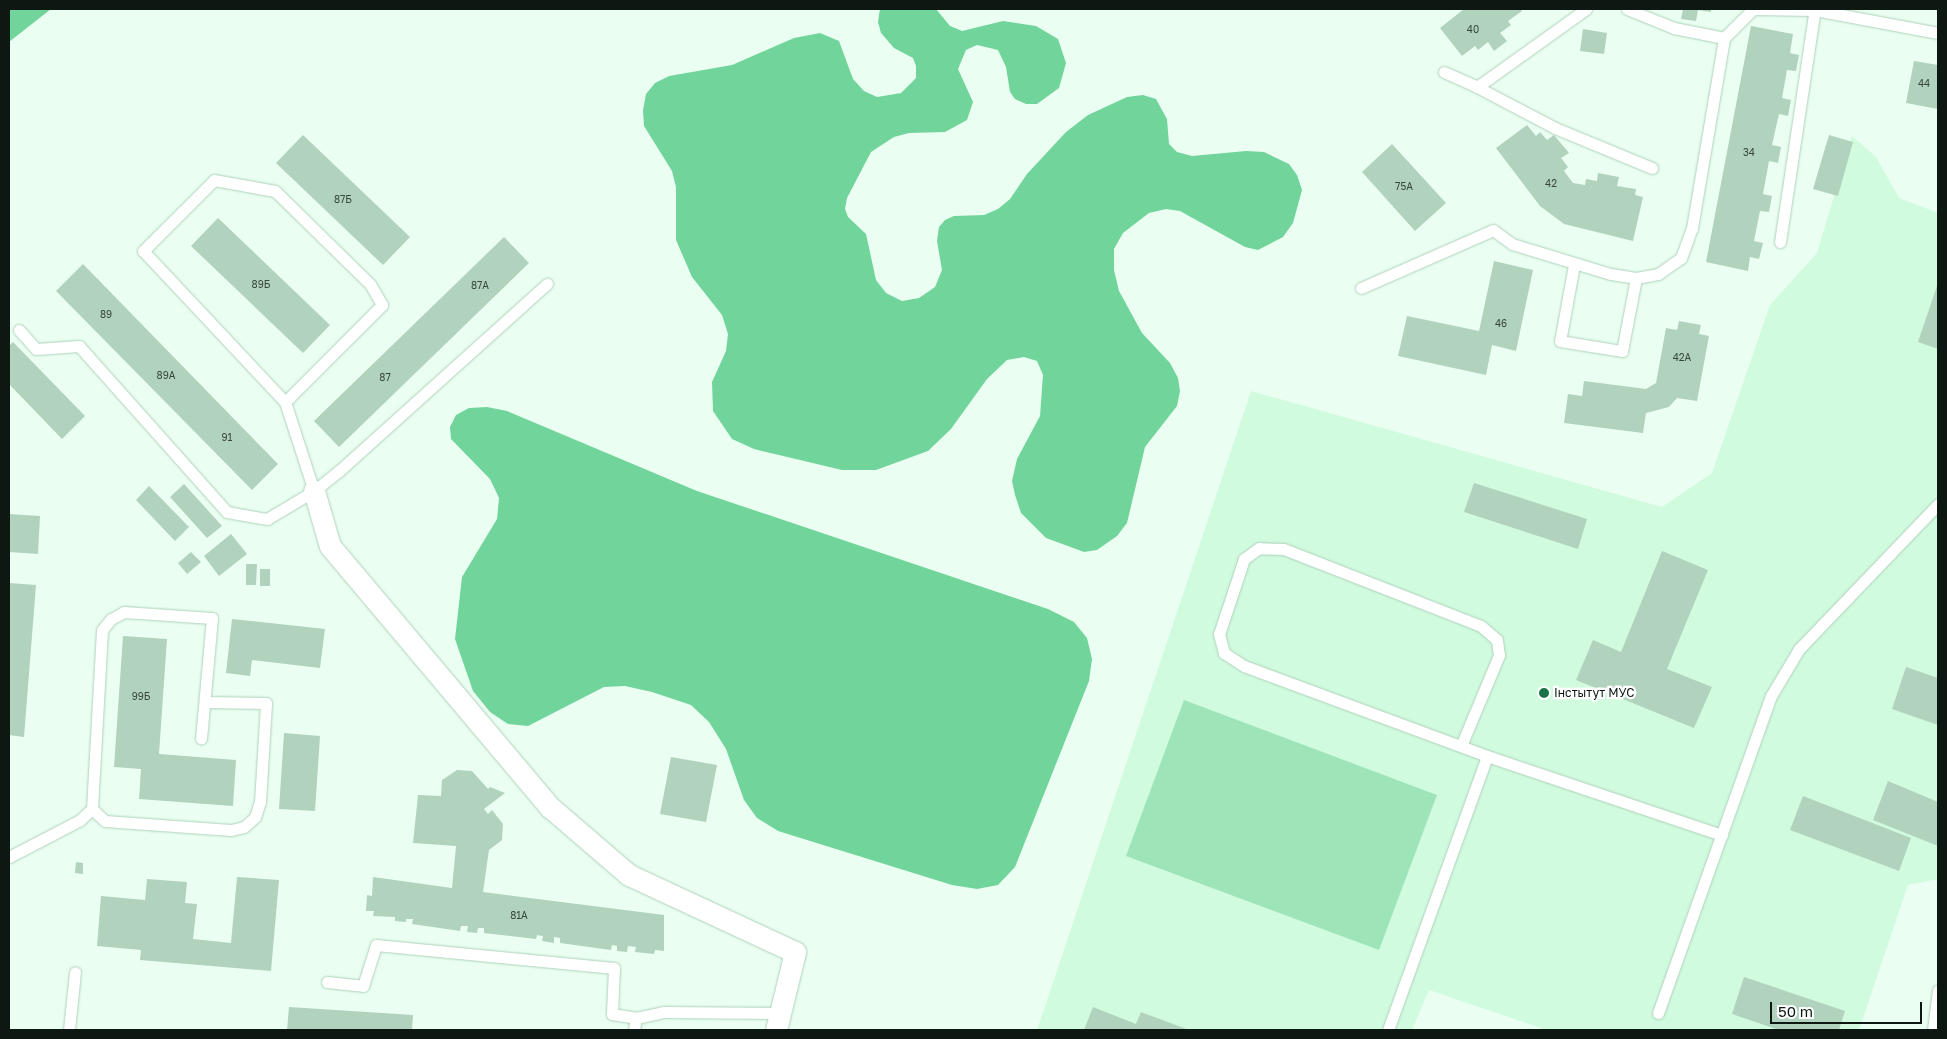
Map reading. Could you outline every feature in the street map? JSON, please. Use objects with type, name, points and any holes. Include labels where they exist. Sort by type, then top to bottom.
[{"type":"street","points":[[314,491],[330,546],[551,808],[629,875],[795,952],[779,1022]]},
{"type":"lane","points":[[1476,87],[1586,9]]},
{"type":"lane","points":[[1626,9],[1674,28],[1724,38]]},
{"type":"lane","points":[[1361,288],[1493,230],[1512,244],[1574,265],[1636,278],[1658,274],[1681,258],[1699,194],[1724,38],[1753,9],[1815,9],[1938,33]]},
{"type":"lane","points":[[1780,242],[1815,9]]},
{"type":"lane","points":[[1444,72],[1555,128],[1652,168]]},
{"type":"lane","points":[[286,402],[382,305],[370,284],[275,191],[214,180],[143,251],[286,402],[314,491]]},
{"type":"lane","points":[[1574,265],[1560,341],[1622,351],[1636,278]]},
{"type":"lane","points":[[19,330],[36,349],[79,346],[227,512],[268,520],[314,491],[547,284]]},
{"type":"lane","points":[[1658,1013],[1771,696],[1799,649],[1938,504]]},
{"type":"lane","points":[[1461,746],[1498,655],[1497,640],[1481,626],[1283,549],[1259,548],[1244,559],[1219,634],[1224,653],[1244,666],[1487,756],[1722,835]]},
{"type":"lane","points":[[9,857],[80,820],[92,809],[102,630],[111,619],[124,612],[212,618],[201,739]]},
{"type":"lane","points":[[92,809],[105,821],[231,830],[244,827],[255,817],[260,802],[266,703],[204,702]]},
{"type":"lane","points":[[1388,1030],[1487,756]]},
{"type":"lane","points":[[327,982],[363,986],[376,945],[614,968],[612,1014],[636,1018],[664,1012],[779,1022]]},
{"type":"lane","points":[[69,1030],[74,972]]},
{"type":"lane","points":[[1933,1030],[1938,990]]},
{"type":"lane","points":[[634,1030],[636,1018]]},
{"type":"shaded area","name":"Інстытут МУС","points":[[1852,136],[1876,157],[1899,198],[1938,213],[1938,879],[1908,885],[1859,1030],[1547,1030],[1429,990],[1412,1030],[1037,1030],[1251,391],[1662,507],[1712,473],[1770,305],[1817,253]]},
{"type":"shaded area","points":[[1184,700],[1437,795],[1379,950],[1126,856]]},
{"type":"green space","points":[[9,9],[51,9],[9,42]]},
{"type":"green space","points":[[880,9],[936,9],[950,26],[962,31],[1003,21],[1036,26],[1058,39],[1066,63],[1059,88],[1037,104],[1026,104],[1015,99],[1010,92],[1006,67],[998,50],[977,45],[966,50],[958,69],[973,102],[967,120],[945,132],[909,133],[894,137],[871,152],[847,198],[845,209],[848,217],[866,234],[876,280],[886,293],[902,301],[919,298],[935,287],[942,270],[937,241],[939,227],[945,220],[954,216],[984,215],[998,209],[1010,199],[1027,174],[1066,132],[1088,115],[1127,97],[1143,95],[1156,99],[1167,119],[1169,144],[1177,152],[1192,156],[1246,151],[1264,152],[1289,164],[1297,175],[1302,190],[1293,223],[1283,237],[1258,250],[1245,247],[1180,211],[1166,209],[1149,213],[1123,233],[1114,249],[1114,270],[1119,291],[1142,333],[1170,363],[1178,378],[1180,391],[1177,406],[1145,447],[1127,523],[1117,536],[1097,550],[1084,552],[1046,538],[1021,513],[1015,495],[1012,481],[1017,459],[1040,416],[1043,375],[1037,361],[1024,357],[1007,360],[987,379],[951,429],[928,451],[876,470],[842,470],[754,449],[732,439],[713,411],[712,382],[726,351],[728,334],[722,315],[692,277],[676,240],[676,187],[672,171],[644,126],[643,110],[646,94],[655,83],[669,76],[732,65],[794,38],[820,33],[839,41],[853,79],[864,91],[877,97],[901,93],[916,78],[916,66],[913,58],[894,48],[881,33],[878,22]]},
{"type":"green space","points":[[487,407],[507,411],[697,491],[1048,609],[1074,622],[1087,638],[1092,659],[1089,681],[1015,867],[998,885],[977,889],[952,885],[778,831],[757,818],[744,800],[726,749],[709,722],[691,705],[652,692],[625,686],[604,687],[528,726],[508,724],[490,712],[473,691],[455,639],[462,577],[497,519],[499,498],[490,479],[451,439],[450,427],[456,415],[469,408]]},
{"type":"building","points":[[1464,9],[1520,9],[1522,11],[1508,21],[1511,25],[1500,33],[1507,41],[1494,51],[1488,42],[1478,50],[1475,46],[1462,56],[1440,28]]},
{"type":"building","points":[[1683,9],[1711,9],[1711,12],[1698,10],[1696,21],[1681,19]]},
{"type":"building","points":[[1751,26],[1793,34],[1790,53],[1799,55],[1796,71],[1787,70],[1782,98],[1791,100],[1788,116],[1779,114],[1772,145],[1781,147],[1778,163],[1769,161],[1763,194],[1772,196],[1769,212],[1760,211],[1754,241],[1763,243],[1759,259],[1750,257],[1748,271],[1706,262]]},
{"type":"building","points":[[1583,29],[1607,33],[1604,54],[1580,51]]},
{"type":"building","points":[[1914,61],[1938,65],[1938,109],[1906,103]]},
{"type":"building","points":[[1527,125],[1536,136],[1540,132],[1547,140],[1554,135],[1569,153],[1561,158],[1568,167],[1564,171],[1573,183],[1585,185],[1586,179],[1597,181],[1598,173],[1619,177],[1617,186],[1636,189],[1635,195],[1643,197],[1633,241],[1564,224],[1540,206],[1496,148]]},
{"type":"building","points":[[303,135],[410,237],[383,265],[276,163]]},
{"type":"building","points":[[1829,135],[1853,142],[1838,196],[1813,189]]},
{"type":"building","points":[[1392,144],[1446,203],[1415,231],[1362,172]]},
{"type":"building","points":[[218,218],[330,325],[303,353],[191,246]]},
{"type":"building","points":[[504,237],[529,263],[339,447],[314,421]]},
{"type":"building","points":[[1494,261],[1533,270],[1516,351],[1492,345],[1486,375],[1398,356],[1407,316],[1479,331]]},
{"type":"building","points":[[83,264],[278,464],[252,490],[56,291]]},
{"type":"building","points":[[1938,283],[1938,349],[1918,342]]},
{"type":"building","points":[[1679,321],[1701,325],[1699,334],[1709,336],[1697,401],[1677,398],[1669,407],[1646,413],[1643,433],[1564,423],[1568,394],[1582,396],[1584,381],[1646,389],[1656,383],[1666,328],[1677,330]]},
{"type":"building","points":[[13,342],[85,416],[62,439],[9,384],[9,346]]},
{"type":"building","points":[[1474,483],[1587,519],[1578,549],[1464,512]]},
{"type":"building","points":[[184,484],[222,526],[207,538],[170,497]]},
{"type":"building","points":[[149,486],[189,527],[175,541],[136,500]]},
{"type":"building","points":[[9,514],[40,516],[38,554],[9,552]]},
{"type":"building","points":[[231,534],[247,554],[219,576],[204,556]]},
{"type":"building","points":[[1662,551],[1708,570],[1667,669],[1712,687],[1694,728],[1576,680],[1593,640],[1621,652]]},
{"type":"building","points":[[191,552],[201,562],[187,574],[178,563]]},
{"type":"building","points":[[246,564],[257,564],[256,585],[246,585]]},
{"type":"building","points":[[260,569],[270,569],[270,586],[260,586]]},
{"type":"building","points":[[9,583],[36,585],[24,737],[9,735]]},
{"type":"building","points":[[232,619],[325,629],[320,668],[252,660],[250,676],[226,673]]},
{"type":"building","points":[[123,636],[167,639],[159,754],[236,760],[233,806],[139,799],[141,769],[114,767]]},
{"type":"building","points":[[1906,667],[1938,678],[1938,725],[1892,709]]},
{"type":"building","points":[[284,733],[320,736],[315,811],[279,809]]},
{"type":"building","points":[[671,757],[717,765],[706,822],[660,814]]},
{"type":"building","points":[[457,770],[472,771],[488,789],[490,787],[505,793],[484,809],[488,814],[492,810],[503,824],[502,840],[489,850],[483,892],[664,915],[664,951],[655,950],[654,954],[635,952],[636,947],[628,946],[627,952],[617,951],[617,946],[612,945],[611,950],[560,943],[560,938],[554,937],[554,943],[542,941],[543,936],[537,935],[536,939],[484,933],[484,928],[478,928],[477,933],[467,932],[468,926],[461,926],[460,931],[412,924],[413,919],[406,919],[406,922],[395,921],[395,917],[373,916],[374,911],[366,911],[367,895],[372,896],[373,877],[452,888],[456,846],[413,843],[418,795],[441,796],[442,780]]},
{"type":"building","points":[[1888,781],[1938,802],[1938,846],[1873,820]]},
{"type":"building","points":[[1803,796],[1911,838],[1899,871],[1790,830]]},
{"type":"building","points":[[76,862],[83,863],[83,874],[75,873]]},
{"type":"building","points":[[237,877],[279,880],[271,971],[140,960],[141,950],[97,946],[101,896],[145,900],[147,879],[187,882],[185,903],[197,904],[193,939],[231,943]]},
{"type":"building","points":[[1744,977],[1845,1011],[1839,1030],[1779,1030],[1732,1014]]},
{"type":"building","points":[[289,1007],[413,1015],[412,1030],[287,1030]]},
{"type":"building","points":[[1093,1007],[1136,1024],[1141,1012],[1189,1030],[1084,1030]]},
{"type":"place","name":"Інстытут МУС","points":[[1544,693]]}]
